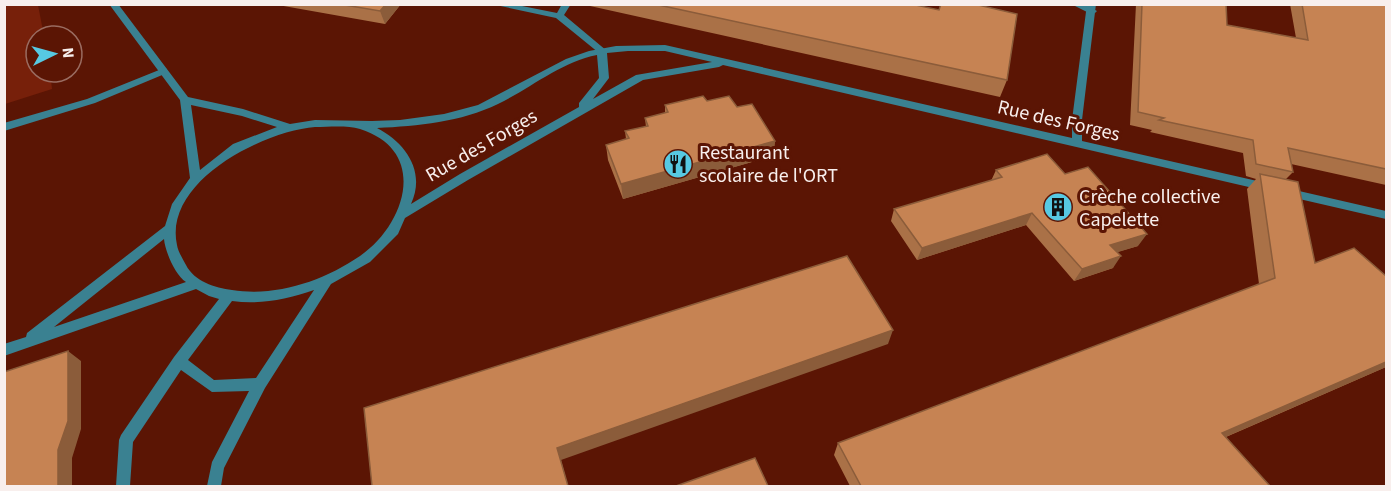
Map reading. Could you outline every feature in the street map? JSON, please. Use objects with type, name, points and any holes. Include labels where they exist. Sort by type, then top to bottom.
[{"type":"street","points":[[113,4],[185,100],[196,179]]},
{"type":"street","points":[[495,4],[559,16],[602,51]]},
{"type":"street","points":[[559,16],[567,4]]},
{"type":"street","points":[[1075,4],[1092,8],[1077,120],[1077,144]]},
{"type":"street","name":"Rue des Forges","points":[[361,125],[468,112],[500,100],[570,61],[602,51],[665,48],[723,64],[1386,215]]},
{"type":"street","name":"Rue des Forges","points":[[579,111],[603,78],[602,51]]},
{"type":"street","name":"Rue des Forges","points":[[405,214],[640,77],[723,64]]},
{"type":"street","points":[[4,127],[91,101],[164,71]]},
{"type":"street","points":[[185,100],[243,113],[288,127]]},
{"type":"street","points":[[316,123],[361,125],[398,146],[412,177],[405,214],[387,241],[360,265],[325,284],[275,297],[228,297],[195,284],[174,263],[168,230],[177,202],[196,179],[237,147],[288,127],[316,123]]},
{"type":"street","points":[[24,343],[168,230]]},
{"type":"street","points":[[4,350],[195,284]]},
{"type":"street","points":[[214,486],[217,466],[260,384],[325,284]]},
{"type":"street","points":[[123,486],[126,440],[179,361],[228,297]]},
{"type":"street","points":[[179,361],[212,387],[260,384]]},
{"type":"shaded area","points":[[5,4],[38,5],[42,24],[24,24],[24,84],[51,84],[52,89],[5,104]]},
{"type":"building","points":[[339,4],[386,4],[380,11]]},
{"type":"building","points":[[654,4],[911,4],[939,10],[941,4],[974,4],[1017,14],[1007,80]]},
{"type":"building","points":[[1142,4],[1226,4],[1227,25],[1308,40],[1302,4],[1386,4],[1386,169],[1288,148],[1293,172],[1256,164],[1253,140],[1159,120],[1164,118],[1138,112]]},
{"type":"building","points":[[703,96],[707,101],[729,96],[737,107],[752,104],[775,141],[621,184],[606,145],[629,138],[625,131],[648,126],[645,118],[668,112],[665,105]]},
{"type":"building","points":[[1047,154],[1065,174],[1088,167],[1147,234],[1110,245],[1121,256],[1082,269],[1032,213],[922,248],[894,209],[1002,177],[996,170]]},
{"type":"building","points":[[1260,174],[1298,182],[1315,263],[1354,248],[1386,276],[1386,362],[1222,433],[1270,486],[861,486],[838,443],[1275,278]]},
{"type":"building","points":[[847,256],[893,330],[557,448],[568,486],[372,486],[364,408]]},
{"type":"building","points":[[68,351],[68,421],[58,450],[58,486],[4,486],[4,372]]},
{"type":"building","points":[[755,458],[768,486],[676,486]]},
{"type":"place","name":"Restaurant scolaire de l'ORT","points":[[678,164]]},
{"type":"place","name":"Crèche collective Capelette","points":[[1058,207]]}]
